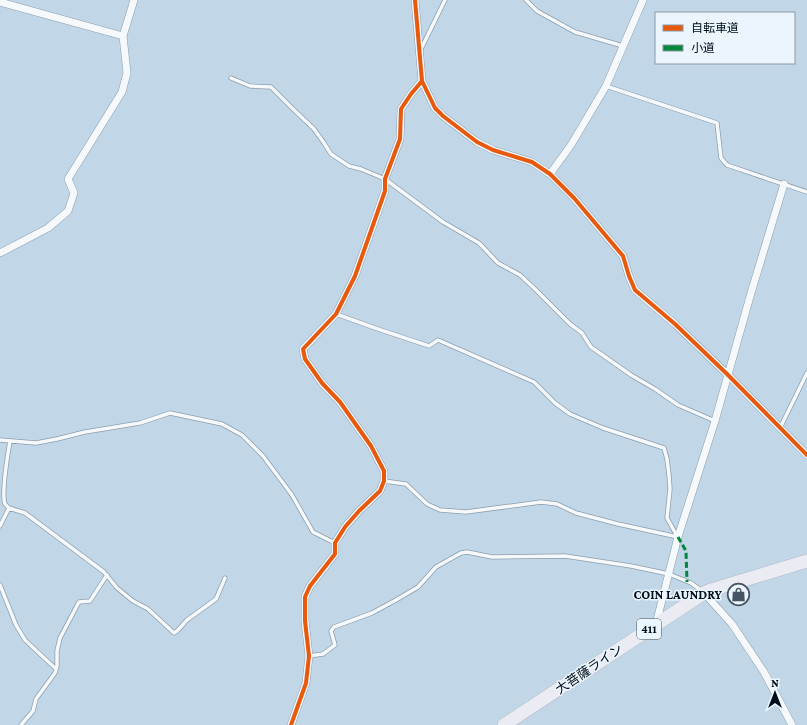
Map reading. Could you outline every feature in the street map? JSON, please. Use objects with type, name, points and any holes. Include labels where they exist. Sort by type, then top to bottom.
[{"type":"highway","name":"大菩薩ライン","points":[[504,725],[704,593],[807,561]]},
{"type":"street","points":[[0,253],[48,228],[68,211],[74,193],[68,179],[122,92],[127,73],[123,36],[134,0]]},
{"type":"street","points":[[415,0],[422,81],[435,108],[477,142],[493,150],[532,162],[550,174],[574,198],[623,256],[635,290],[675,324],[807,455]]},
{"type":"street","points":[[550,174],[571,145],[606,86],[643,0]]},
{"type":"street","points":[[0,2],[123,36]]},
{"type":"street","points":[[291,725],[306,684],[309,656],[304,621],[305,597],[310,586],[335,554],[335,543],[345,527],[380,491],[384,481],[384,471],[371,446],[340,402],[322,383],[305,359],[303,349],[336,314],[355,276],[385,191],[384,179],[400,139],[401,109],[410,94],[422,81]]},
{"type":"street","points":[[656,624],[678,537],[715,421],[751,292],[784,184]]},
{"type":"street","points":[[704,593],[732,624],[764,672],[792,725]]},
{"type":"lane","points":[[419,53],[445,0]]},
{"type":"lane","points":[[526,0],[537,11],[576,32],[623,46]]},
{"type":"lane","points":[[231,78],[250,86],[271,87],[314,129],[331,154],[349,166],[361,169],[384,179],[443,222],[479,244],[498,263],[520,275],[570,324],[582,333],[591,347],[678,405],[715,421]]},
{"type":"lane","points":[[606,86],[717,123],[721,158],[727,165],[807,192]]},
{"type":"lane","points":[[336,314],[429,346],[438,340],[534,382],[555,403],[570,414],[603,428],[664,448],[669,475],[669,501],[667,518],[678,537]]},
{"type":"lane","points":[[780,428],[807,373]]},
{"type":"lane","points":[[0,440],[36,443],[85,432],[140,424],[170,413],[222,424],[242,435],[263,456],[292,495],[313,532],[335,543]]},
{"type":"lane","points":[[10,441],[4,494],[5,503],[9,508],[25,513],[104,572],[118,588],[133,601],[148,609],[174,633],[187,620],[216,599],[224,578]]},
{"type":"lane","points":[[384,481],[406,484],[427,504],[440,510],[466,512],[541,502],[557,504],[576,513],[618,524],[678,537]]},
{"type":"lane","points":[[0,526],[9,508]]},
{"type":"lane","points":[[309,656],[322,654],[335,645],[331,631],[334,627],[372,613],[418,588],[436,567],[461,553],[467,552],[492,557],[565,556],[631,566],[669,574],[691,583],[704,593]]},
{"type":"lane","points":[[21,725],[33,711],[36,699],[55,673],[60,638],[74,610],[79,602],[90,601],[107,575]]},
{"type":"lane","points":[[0,585],[16,625],[25,640],[56,670]]},
{"type":"building","points":[[747,588],[749,598],[731,602],[729,593]]},
{"type":"marked path","points":[[678,537],[686,551],[687,582]]},
{"type":"cycle path","points":[[415,0],[422,81],[435,108],[477,142],[493,150],[532,162],[550,174],[574,198],[623,256],[635,290],[675,324],[807,455]]},
{"type":"cycle path","points":[[291,725],[306,683],[309,656],[305,621],[305,597],[310,586],[335,554],[335,543],[345,527],[380,491],[384,481],[384,471],[371,446],[340,402],[322,383],[305,359],[303,349],[336,314],[355,276],[385,191],[385,179],[400,139],[401,109],[422,81]]},
{"type":"place","name":"COIN LAUNDRY","points":[[738,594]]}]
